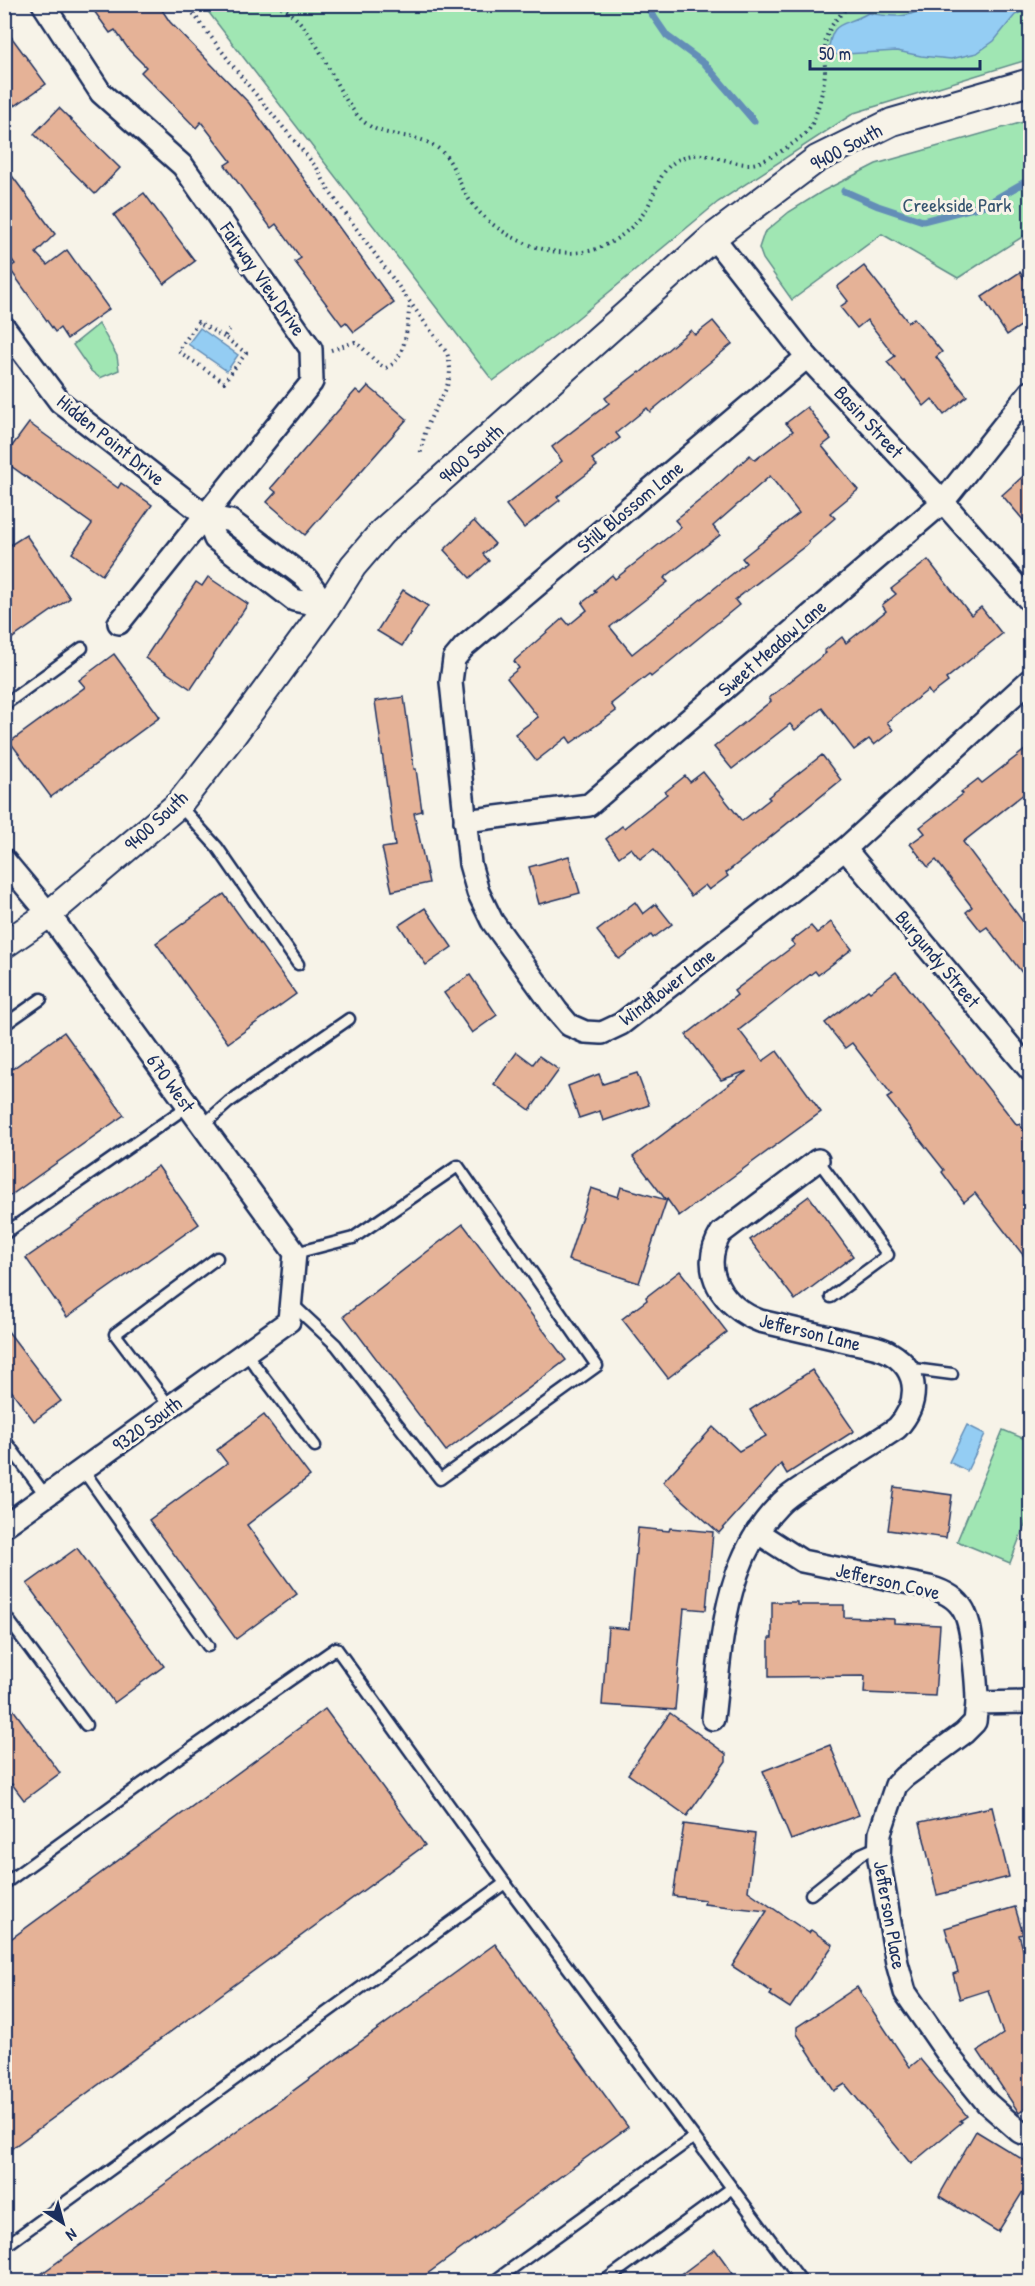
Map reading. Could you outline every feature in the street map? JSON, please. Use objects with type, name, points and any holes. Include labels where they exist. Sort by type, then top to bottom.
[{"type":"street","name":"Fairway View Drive","points":[[43,4],[101,93],[183,166],[311,349],[312,382],[119,623]]},
{"type":"street","name":"9400 South","points":[[4,945],[49,914],[178,804],[233,735],[327,607],[352,566],[382,532],[713,237],[817,159],[892,122],[1030,82]]},
{"type":"street","name":"Basin Street","points":[[713,237],[807,357],[943,502],[1030,601]]},
{"type":"street","name":"Hidden Point Drive","points":[[4,327],[60,402],[206,516],[231,521],[307,579],[327,607]]},
{"type":"street","name":"Still Blossom Lane","points":[[454,659],[464,647],[807,357]]},
{"type":"street","name":"Sweet Meadow Lane","points":[[465,821],[589,805],[943,502],[1030,392]]},
{"type":"street","name":"Windflower Lane","points":[[454,659],[451,682],[465,821],[470,864],[478,892],[492,921],[569,1025],[585,1032],[602,1033],[621,1024],[845,849],[1030,680]]},
{"type":"street","name":"Burgundy Street","points":[[845,849],[1030,1070]]},
{"type":"street","name":"670 West","points":[[4,860],[49,914],[295,1253]]},
{"type":"street","name":"Jefferson Lane","points":[[818,1160],[721,1233],[713,1245],[711,1260],[713,1275],[732,1303],[744,1315],[760,1321],[878,1348],[889,1352],[906,1368]]},
{"type":"street","points":[[290,1312],[295,1253]]},
{"type":"street","name":"9320 South","points":[[4,1526],[245,1352],[290,1312]]},
{"type":"street","points":[[713,1719],[726,1608],[736,1573],[757,1532],[779,1504],[897,1428],[908,1416],[914,1401],[913,1385],[906,1368]]},
{"type":"street","name":"Jefferson Cove","points":[[757,1532],[802,1561],[945,1591],[965,1611],[970,1624],[977,1703]]},
{"type":"street","points":[[977,1703],[1030,1702]]},
{"type":"street","name":"Jefferson Place","points":[[977,1703],[975,1722],[896,1785],[880,1833],[879,1859],[897,1963],[905,1992],[952,2060],[987,2103],[1020,2132],[1030,2135]]},
{"type":"lane","points":[[4,705],[82,648]]},
{"type":"lane","points":[[178,804],[217,847],[298,964]]},
{"type":"lane","points":[[4,1025],[41,999]]},
{"type":"lane","points":[[202,1126],[229,1102],[349,1019]]},
{"type":"lane","points":[[4,1234],[188,1106]]},
{"type":"lane","points":[[818,1160],[888,1255],[831,1297]]},
{"type":"lane","points":[[290,1312],[336,1345],[441,1479],[597,1366],[458,1167],[353,1238],[295,1253]]},
{"type":"lane","points":[[170,1407],[116,1334],[217,1258]]},
{"type":"lane","points":[[245,1352],[315,1446]]},
{"type":"lane","points":[[906,1368],[952,1374]]},
{"type":"lane","points":[[4,1438],[46,1496]]},
{"type":"lane","points":[[83,1470],[208,1646]]},
{"type":"lane","points":[[4,1614],[86,1725]]},
{"type":"lane","points":[[4,1884],[165,1767],[336,1648],[505,1883],[802,2282]]},
{"type":"lane","points":[[811,1894],[861,1854],[879,1846]]},
{"type":"lane","points":[[4,2247],[505,1883]]},
{"type":"lane","points":[[493,2282],[694,2137]]},
{"type":"lane","points":[[603,2282],[732,2188]]},
{"type":"path","points":[[186,4],[196,21],[219,46],[243,79],[317,168],[329,191],[447,353],[451,366],[448,387],[428,424],[420,456]]},
{"type":"path","points":[[276,4],[300,24],[315,43],[348,105],[360,119],[373,129],[388,135],[420,140],[435,146],[450,162],[475,209],[499,229],[529,246],[560,253],[593,250],[629,230],[642,216],[658,180],[676,161],[704,153],[752,164],[765,160],[808,131],[815,117],[825,76],[825,43],[828,33],[834,22],[851,4]]},
{"type":"path","points":[[329,350],[355,342],[365,348],[376,363],[386,368],[394,365],[401,355],[411,303]]},
{"type":"path","points":[[198,322],[224,337],[246,353],[224,382],[178,351],[198,322]]},
{"type":"path","points":[[224,337],[229,330]]},
{"type":"green space","points":[[203,5],[1030,5],[1030,59],[854,113],[718,202],[573,322],[493,381]]},
{"type":"green space","name":"Creekside Park","points":[[1030,120],[1030,232],[958,278],[882,234],[792,300],[763,259],[759,248],[764,233],[789,212],[823,191],[876,164]]},
{"type":"green space","points":[[99,324],[117,356],[119,370],[100,378],[91,371],[73,345]]},
{"type":"green space","points":[[1003,1430],[1030,1441],[1030,1511],[1010,1563],[957,1541]]},
{"type":"water","points":[[925,4],[1030,4],[1030,8],[1015,15],[994,41],[977,53],[951,59],[897,51],[828,55],[832,35],[840,25],[868,13],[890,16],[906,15],[920,9]]},
{"type":"water","points":[[200,328],[238,355],[227,371],[188,344]]},
{"type":"water","points":[[967,1425],[985,1434],[967,1471],[949,1462]]},
{"type":"building","points":[[89,4],[158,4],[170,22],[249,103],[394,303],[354,332],[346,322],[342,325],[295,262],[301,258],[276,224],[271,228],[225,165],[231,161],[201,122],[196,128],[141,72],[146,67],[129,50],[115,30],[110,33]]},
{"type":"building","points":[[4,27],[46,84],[15,106],[4,91]]},
{"type":"building","points":[[59,108],[120,168],[95,194],[34,134]]},
{"type":"building","points":[[4,165],[55,234],[36,253],[47,265],[67,250],[109,309],[67,339],[60,328],[55,332],[9,268],[15,264],[4,249]]},
{"type":"building","points":[[144,193],[195,261],[164,284],[114,215]]},
{"type":"building","points":[[864,266],[908,322],[914,318],[942,352],[936,357],[967,396],[944,415],[932,399],[924,406],[887,362],[895,356],[867,320],[857,328],[840,307],[848,301],[837,287]]},
{"type":"building","points":[[1020,272],[1030,288],[1030,308],[1022,314],[1027,322],[1007,335],[982,297]]},
{"type":"building","points":[[713,321],[732,344],[650,412],[647,408],[616,433],[620,438],[592,459],[597,466],[557,497],[560,500],[524,528],[506,505],[562,461],[552,447],[609,403],[605,398],[640,373],[691,330],[695,335]]},
{"type":"building","points":[[368,386],[407,419],[305,535],[267,502],[276,492],[271,488],[356,390],[361,394]]},
{"type":"building","points":[[807,407],[831,439],[822,446],[858,490],[830,513],[835,518],[808,541],[809,543],[735,600],[739,605],[651,677],[649,674],[611,704],[616,711],[571,743],[567,737],[536,761],[515,734],[538,717],[507,678],[519,668],[514,661],[563,618],[569,625],[587,610],[582,603],[596,592],[594,590],[612,575],[615,579],[681,527],[675,520],[750,455],[755,460],[793,431],[786,423]],"holes":[[[770,476],[799,513],[742,558],[746,563],[632,654],[610,627],[668,582],[664,578],[720,535],[713,526]]]},
{"type":"building","points":[[29,423],[118,488],[121,483],[152,505],[102,575],[72,553],[92,524],[4,461],[4,457]]},
{"type":"building","points":[[1030,470],[1030,528],[1002,495]]},
{"type":"building","points":[[474,521],[495,544],[483,554],[489,561],[470,578],[444,550]]},
{"type":"building","points":[[26,535],[70,598],[4,644],[4,549]]},
{"type":"building","points":[[928,560],[971,615],[981,607],[1002,634],[946,679],[948,682],[931,695],[928,690],[887,722],[893,730],[874,745],[869,739],[854,750],[822,708],[795,730],[790,724],[732,769],[714,747],[771,701],[769,698],[826,653],[824,651],[842,637],[846,643],[886,611],[882,605],[896,594],[891,589]]},
{"type":"building","points":[[208,577],[248,604],[191,689],[145,658],[196,582],[202,586]]},
{"type":"building","points":[[403,590],[428,606],[402,646],[377,631]]},
{"type":"building","points":[[114,654],[160,717],[51,797],[10,742],[85,687],[79,680]]},
{"type":"building","points":[[404,697],[422,811],[414,813],[429,883],[392,891],[382,848],[395,846],[375,701]]},
{"type":"building","points":[[1030,746],[1030,789],[963,842],[1030,931],[1030,983],[987,927],[981,931],[966,912],[972,907],[936,860],[928,867],[910,844],[925,833],[920,827],[963,794],[961,792],[978,779],[982,783]]},
{"type":"building","points":[[822,755],[841,780],[726,873],[728,876],[709,890],[705,885],[691,896],[654,849],[640,859],[631,848],[619,857],[606,839],[622,826],[624,828],[667,794],[665,792],[685,776],[690,782],[703,772],[742,821],[770,799],[768,797]]},
{"type":"building","points":[[569,856],[580,893],[539,904],[529,867]]},
{"type":"building","points":[[224,894],[296,994],[228,1043],[156,943]]},
{"type":"building","points":[[635,902],[643,914],[656,904],[672,924],[653,938],[651,935],[619,959],[597,931]]},
{"type":"building","points":[[425,908],[452,947],[426,965],[399,925]]},
{"type":"building","points":[[831,922],[852,949],[818,975],[815,971],[739,1030],[763,1061],[777,1051],[821,1112],[679,1216],[667,1199],[639,1283],[568,1260],[591,1188],[618,1197],[621,1187],[666,1200],[633,1157],[747,1071],[721,1080],[686,1035],[737,995],[734,991],[795,945],[791,941],[811,926],[817,933]]},
{"type":"building","points":[[896,972],[1017,1125],[1019,1124],[1030,1138],[1030,1264],[975,1193],[964,1202],[942,1172],[944,1170],[887,1098],[892,1095],[852,1043],[845,1048],[825,1023]]},
{"type":"building","points":[[470,975],[497,1015],[472,1033],[444,993]]},
{"type":"building","points":[[64,1032],[124,1115],[4,1200],[4,1075]]},
{"type":"building","points":[[517,1052],[533,1064],[539,1056],[559,1070],[530,1110],[494,1084]]},
{"type":"building","points":[[637,1073],[649,1105],[603,1121],[600,1111],[579,1118],[568,1086],[599,1074],[603,1084]]},
{"type":"building","points":[[158,1166],[199,1224],[67,1317],[26,1258]]},
{"type":"building","points":[[809,1196],[853,1256],[795,1300],[750,1240]]},
{"type":"building","points":[[463,1224],[566,1360],[446,1451],[344,1316]]},
{"type":"building","points":[[680,1271],[727,1332],[668,1378],[622,1319]]},
{"type":"building","points":[[4,1326],[61,1401],[34,1421],[4,1381]]},
{"type":"building","points":[[812,1370],[854,1431],[787,1474],[781,1464],[719,1533],[663,1482],[713,1427],[739,1451],[766,1436],[750,1410]]},
{"type":"building","points":[[264,1415],[310,1476],[247,1525],[297,1594],[236,1639],[149,1520],[227,1463],[217,1450]]},
{"type":"building","points":[[894,1487],[952,1495],[946,1538],[888,1530]]},
{"type":"building","points":[[638,1528],[713,1532],[706,1610],[684,1608],[675,1710],[602,1705],[608,1627],[629,1629]]},
{"type":"building","points":[[77,1548],[164,1666],[114,1703],[27,1584]]},
{"type":"building","points":[[772,1602],[797,1602],[797,1605],[844,1605],[844,1617],[894,1619],[894,1623],[940,1625],[935,1696],[864,1693],[865,1676],[769,1677]]},
{"type":"building","points":[[4,1697],[60,1773],[24,1800],[12,1784],[4,1790]]},
{"type":"building","points":[[325,1709],[425,1845],[4,2154],[4,1944]]},
{"type":"building","points":[[670,1713],[726,1754],[726,1761],[687,1816],[628,1774]]},
{"type":"building","points":[[830,1745],[859,1815],[791,1840],[763,1771]]},
{"type":"building","points":[[992,1807],[1009,1877],[937,1895],[920,1822]]},
{"type":"building","points":[[684,1824],[755,1834],[748,1891],[809,1933],[811,1930],[833,1945],[790,2008],[770,1995],[772,1992],[732,1966],[767,1911],[704,1904],[705,1900],[673,1896]]},
{"type":"building","points":[[1015,1907],[1023,1934],[1019,1935],[1030,1973],[1030,2105],[1019,2113],[978,2051],[1003,2034],[988,1990],[960,1999],[953,1974],[958,1972],[945,1928]]},
{"type":"building","points":[[495,1944],[628,2127],[416,2282],[30,2282]]},
{"type":"building","points":[[857,1987],[910,2067],[920,2059],[967,2116],[911,2164],[845,2084],[834,2091],[797,2034],[797,2027]]},
{"type":"building","points":[[976,2131],[1030,2164],[1030,2180],[998,2232],[939,2196]]},
{"type":"building","points":[[715,2249],[739,2282],[671,2282]]},
{"type":"waterway","points":[[645,4],[667,36],[705,64],[754,121]]},
{"type":"waterway","points":[[844,191],[878,206],[923,221],[985,205],[1030,179]]}]
